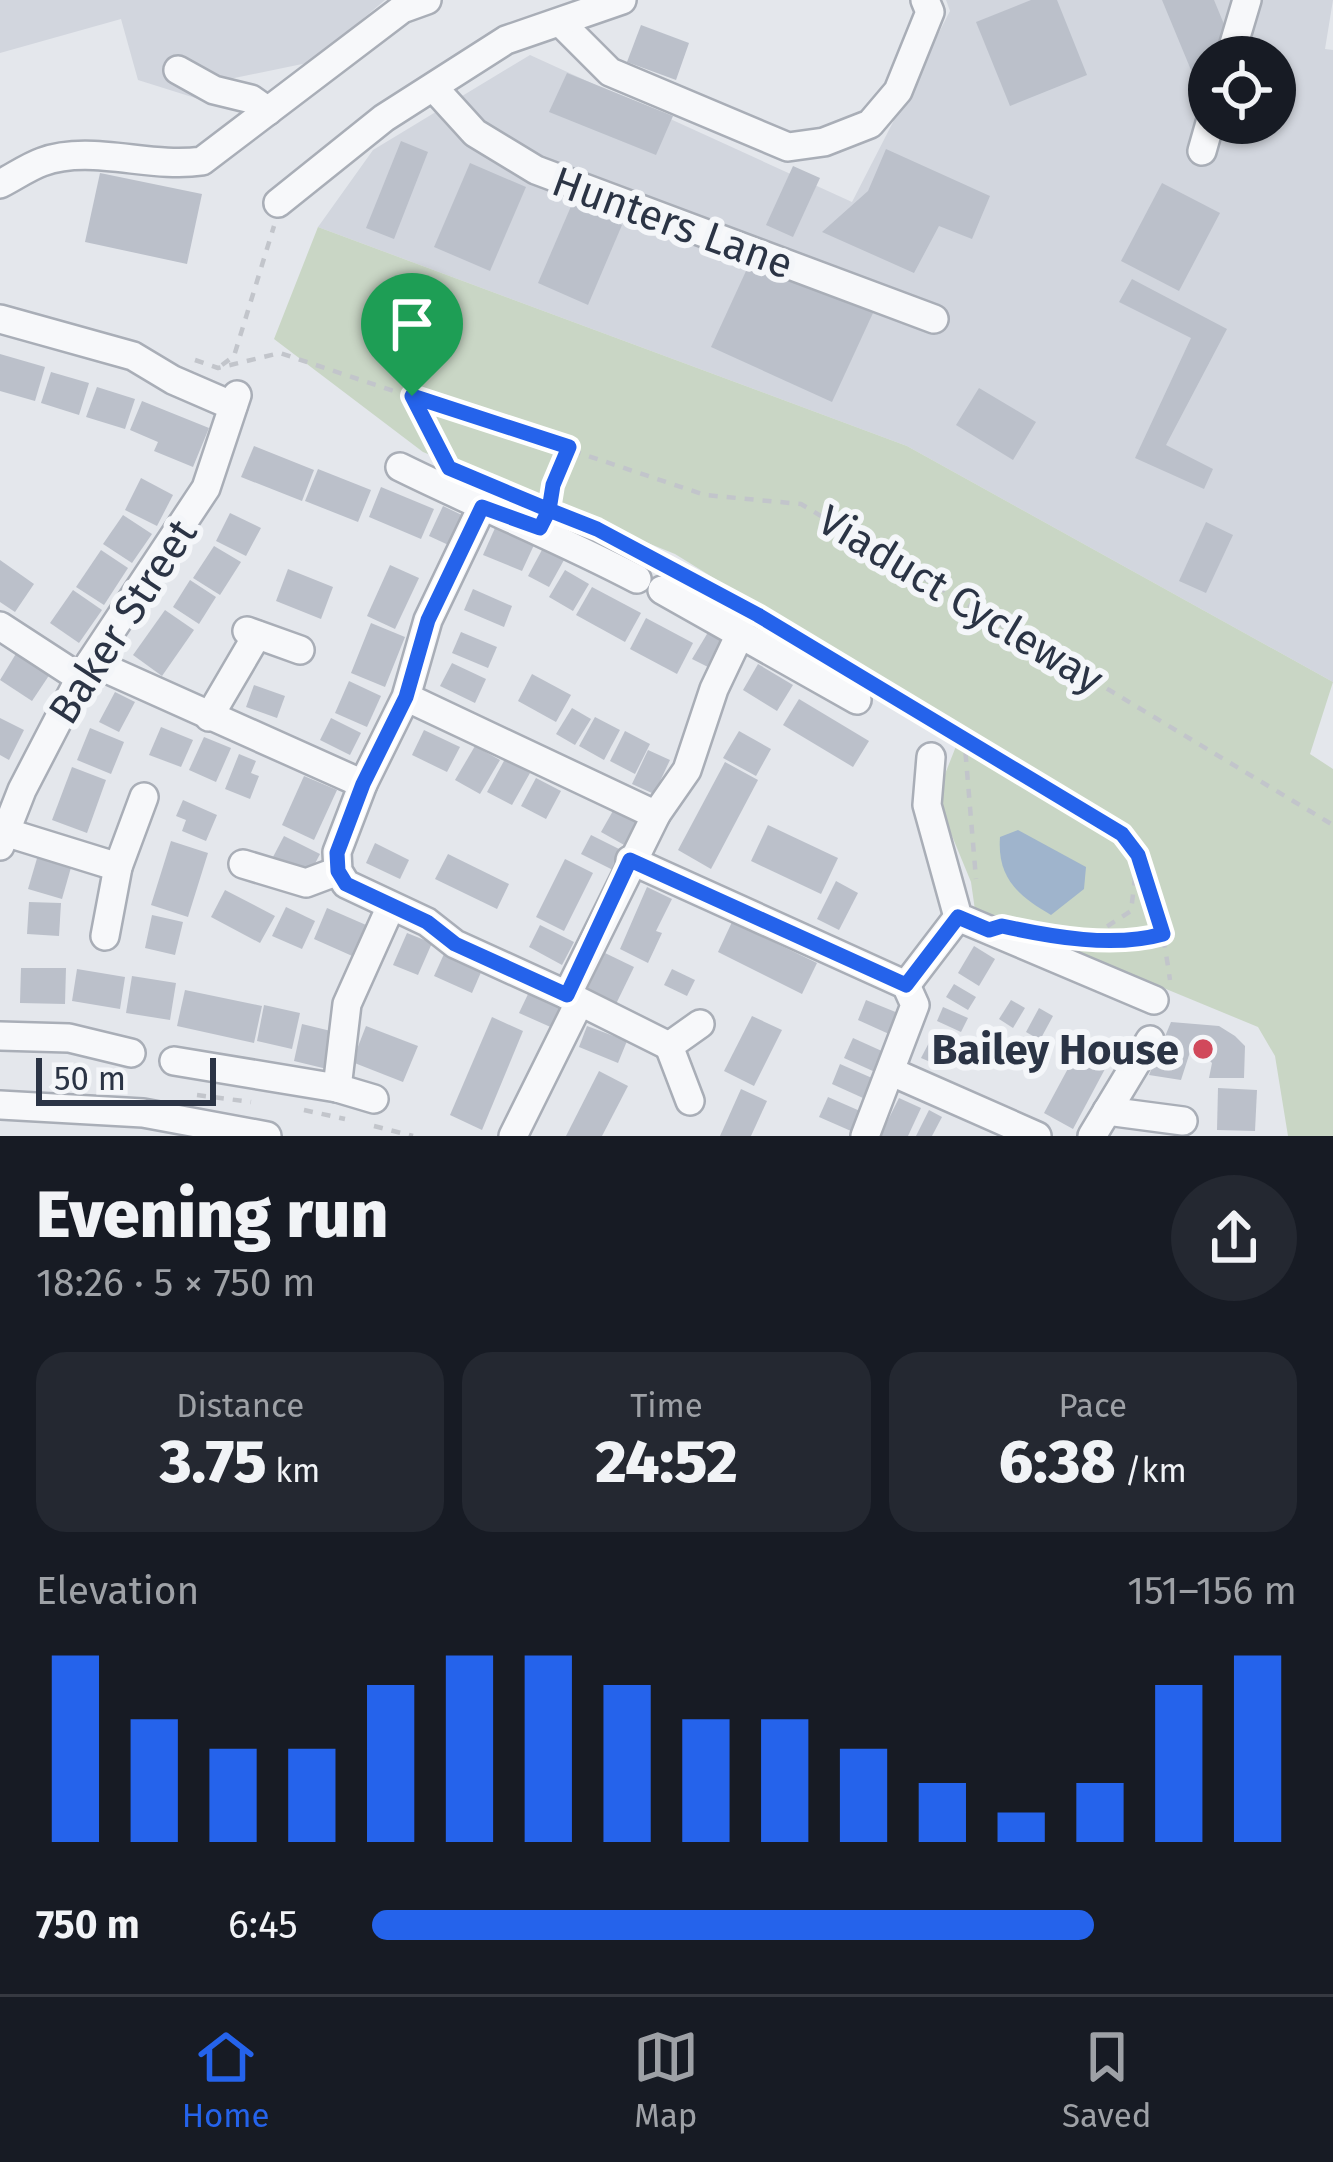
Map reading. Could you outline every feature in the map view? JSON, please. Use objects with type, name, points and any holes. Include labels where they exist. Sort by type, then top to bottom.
[{"type":"street","points":[[0,184],[45,160],[95,157],[169,166],[202,161],[402,10],[428,0]]},
{"type":"street","points":[[278,203],[384,118],[506,40],[621,0]]},
{"type":"street","points":[[562,24],[610,72],[788,147],[824,142],[870,124],[898,91],[929,12],[926,0]]},
{"type":"street","points":[[1236,36],[1247,0]]},
{"type":"street","points":[[178,70],[214,90],[251,99],[268,111]]},
{"type":"street","name":"Hunters Lane","points":[[435,89],[476,133],[536,170],[934,319]]},
{"type":"street","points":[[1202,151],[1204,144]]},
{"type":"street","name":"Baker Street","points":[[0,319],[133,356],[235,400],[206,488],[10,792],[3,839]]},
{"type":"street","points":[[400,467],[482,507],[540,528],[861,691]]},
{"type":"street","points":[[482,507],[428,620],[406,697],[363,784],[337,853],[338,871],[346,884],[427,922],[455,944],[669,1046],[690,1101]]},
{"type":"street","points":[[0,626],[86,670],[363,784]]},
{"type":"street","points":[[512,1136],[630,860],[687,770],[714,689],[741,632]]},
{"type":"street","points":[[209,717],[252,633],[300,650]]},
{"type":"street","points":[[406,697],[655,816]]},
{"type":"street","points":[[931,757],[927,805],[958,917]]},
{"type":"street","points":[[105,935],[118,867],[144,797]]},
{"type":"street","points":[[3,839],[118,867]]},
{"type":"street","points":[[630,860],[906,985],[915,1005],[865,1136]]},
{"type":"street","points":[[243,864],[306,883],[338,871]]},
{"type":"street","points":[[337,1088],[346,1004],[391,906]]},
{"type":"street","points":[[958,917],[1063,948],[1163,995]]},
{"type":"street","points":[[906,985],[958,917]]},
{"type":"street","points":[[669,1046],[700,1024]]},
{"type":"street","points":[[0,1036],[68,1038],[131,1053]]},
{"type":"street","points":[[1092,1136],[1150,1040]]},
{"type":"street","points":[[174,1060],[337,1088],[374,1100]]},
{"type":"street","points":[[892,1072],[1037,1136]]},
{"type":"street","points":[[0,1105],[143,1113],[267,1136]]},
{"type":"street","points":[[1107,1111],[1183,1120]]},
{"type":"path","name":"Viaduct Cycleway","points":[[278,203],[269,251],[234,356],[218,368],[280,353],[705,495],[801,504],[1333,825]]},
{"type":"path","points":[[412,396],[449,468],[434,462]]},
{"type":"path","points":[[549,510],[553,485],[569,447]]},
{"type":"path","points":[[529,501],[565,516]]},
{"type":"path","points":[[861,691],[964,735],[1122,834],[1138,855],[1163,934],[1163,995]]},
{"type":"path","points":[[964,735],[977,884]]},
{"type":"path","points":[[1063,948],[1131,911],[1138,855]]},
{"type":"path","points":[[1088,938],[1140,940],[1163,934]]},
{"type":"shaded area","points":[[0,0],[385,0],[312,62],[220,81],[208,102],[138,80],[121,19],[0,53]]},
{"type":"shaded area","points":[[946,0],[1333,0],[1325,49],[1333,50],[1333,682],[907,446],[318,227],[373,150],[530,55],[852,202],[950,11]]},
{"type":"green space","points":[[318,227],[907,446],[1333,682],[1310,754],[1333,769],[1333,1136],[1288,1136],[1275,1056],[1258,1027],[975,910],[971,882],[936,797],[962,731],[675,554],[423,452],[274,339]]},
{"type":"water","points":[[1018,830],[1086,867],[1084,889],[1051,915],[1020,893],[1006,875],[1000,837]]},
{"type":"building","points":[[1031,0],[1057,0],[1087,75],[1010,106],[976,22]]},
{"type":"building","points":[[1162,0],[1214,0],[1224,36],[1188,36],[1188,63]]},
{"type":"building","points":[[641,25],[689,43],[676,80],[627,62]]},
{"type":"building","points":[[567,73],[673,116],[656,155],[549,112]]},
{"type":"building","points":[[401,141],[428,152],[394,239],[366,228]]},
{"type":"building","points":[[886,149],[990,196],[972,239],[939,226],[914,273],[822,232],[868,191]]},
{"type":"building","points":[[470,163],[526,187],[490,271],[434,247]]},
{"type":"building","points":[[793,166],[820,178],[793,237],[766,225]]},
{"type":"building","points":[[100,173],[202,194],[187,264],[85,242]]},
{"type":"building","points":[[1162,183],[1220,213],[1179,291],[1121,261]]},
{"type":"building","points":[[572,204],[622,225],[588,305],[538,283]]},
{"type":"building","points":[[752,258],[873,313],[832,402],[711,347]]},
{"type":"building","points":[[1132,279],[1227,329],[1166,445],[1213,469],[1204,489],[1135,458],[1191,338],[1119,302]]},
{"type":"building","points":[[0,354],[45,367],[35,401],[0,391]]},
{"type":"building","points":[[51,372],[89,383],[79,415],[41,403]]},
{"type":"building","points":[[97,387],[135,399],[125,429],[86,417]]},
{"type":"building","points":[[979,388],[1036,422],[1013,460],[956,425]]},
{"type":"building","points":[[142,401],[209,428],[193,467],[154,451],[158,442],[130,430]]},
{"type":"building","points":[[254,446],[314,470],[302,501],[241,477]]},
{"type":"building","points":[[318,469],[371,490],[358,522],[305,501]]},
{"type":"building","points":[[141,478],[173,495],[157,526],[125,510]]},
{"type":"building","points":[[381,487],[434,509],[421,539],[369,517]]},
{"type":"building","points":[[443,506],[468,518],[455,548],[429,536]]},
{"type":"building","points":[[230,513],[261,528],[246,556],[216,541]]},
{"type":"building","points":[[123,515],[152,534],[132,563],[103,544]]},
{"type":"building","points":[[1206,522],[1233,535],[1206,593],[1179,581]]},
{"type":"building","points":[[495,528],[534,545],[522,571],[483,555]]},
{"type":"building","points":[[214,546],[241,562],[220,595],[193,578]]},
{"type":"building","points":[[543,548],[564,560],[549,587],[528,576]]},
{"type":"building","points":[[101,550],[128,568],[104,605],[76,587]]},
{"type":"building","points":[[0,560],[34,584],[15,612],[0,602]]},
{"type":"building","points":[[390,565],[419,578],[395,629],[367,616]]},
{"type":"building","points":[[288,569],[333,587],[321,619],[276,601]]},
{"type":"building","points":[[565,570],[589,584],[573,611],[549,597]]},
{"type":"building","points":[[190,580],[216,597],[199,624],[173,607]]},
{"type":"building","points":[[592,587],[641,613],[625,642],[576,615]]},
{"type":"building","points":[[473,589],[512,606],[504,627],[464,610]]},
{"type":"building","points":[[73,590],[102,610],[79,643],[50,623]]},
{"type":"building","points":[[165,610],[194,630],[162,676],[133,655]]},
{"type":"building","points":[[646,618],[693,643],[677,674],[630,649]]},
{"type":"building","points":[[371,623],[405,637],[385,687],[351,673]]},
{"type":"building","points":[[710,629],[727,639],[712,669],[692,659]]},
{"type":"building","points":[[461,632],[497,647],[488,668],[452,653]]},
{"type":"building","points":[[17,652],[50,674],[32,701],[0,680]]},
{"type":"building","points":[[452,663],[486,679],[475,703],[440,686]]},
{"type":"building","points":[[758,664],[793,685],[777,711],[743,690]]},
{"type":"building","points":[[532,674],[571,695],[556,722],[518,701]]},
{"type":"building","points":[[349,681],[381,696],[367,727],[335,713]]},
{"type":"building","points":[[254,685],[285,696],[277,718],[246,707]]},
{"type":"building","points":[[115,692],[135,702],[119,732],[99,722]]},
{"type":"building","points":[[799,699],[869,741],[853,767],[783,725]]},
{"type":"building","points":[[572,708],[591,719],[575,745],[556,734]]},
{"type":"building","points":[[595,717],[620,730],[604,760],[579,746]]},
{"type":"building","points":[[0,718],[24,730],[9,760],[0,755]]},
{"type":"building","points":[[331,718],[361,733],[350,755],[320,740]]},
{"type":"building","points":[[161,727],[193,740],[181,767],[149,755]]},
{"type":"building","points":[[90,728],[124,742],[111,774],[77,760]]},
{"type":"building","points":[[424,730],[460,747],[447,772],[412,755]]},
{"type":"building","points":[[625,731],[650,744],[635,774],[610,761]]},
{"type":"building","points":[[739,731],[771,749],[756,776],[723,758]]},
{"type":"building","points":[[204,737],[231,748],[216,782],[189,770]]},
{"type":"building","points":[[475,746],[500,760],[480,794],[455,780]]},
{"type":"building","points":[[648,750],[670,760],[654,794],[632,784]]},
{"type":"building","points":[[239,754],[256,761],[251,773],[259,776],[250,799],[225,789]]},
{"type":"building","points":[[505,759],[530,773],[512,805],[487,792]]},
{"type":"building","points":[[725,762],[758,780],[711,869],[678,850]]},
{"type":"building","points":[[72,767],[106,780],[87,833],[52,820]]},
{"type":"building","points":[[304,776],[337,790],[314,840],[282,825]]},
{"type":"building","points":[[536,778],[561,791],[546,819],[521,806]]},
{"type":"building","points":[[183,800],[217,815],[206,841],[182,831],[186,820],[176,816]]},
{"type":"building","points":[[614,809],[639,822],[626,846],[601,832]]},
{"type":"building","points":[[768,825],[838,858],[821,894],[751,861]]},
{"type":"building","points":[[591,835],[625,852],[615,871],[581,854]]},
{"type":"building","points":[[284,836],[320,854],[309,875],[273,857]]},
{"type":"building","points":[[171,841],[208,853],[188,917],[151,905]]},
{"type":"building","points":[[375,843],[409,860],[400,879],[366,863]]},
{"type":"building","points":[[448,854],[509,884],[497,909],[435,879]]},
{"type":"building","points":[[38,855],[72,864],[62,899],[28,889]]},
{"type":"building","points":[[565,859],[593,873],[564,931],[536,917]]},
{"type":"building","points":[[836,881],[858,893],[839,930],[817,919]]},
{"type":"building","points":[[647,887],[672,899],[656,931],[662,933],[648,963],[620,949]]},
{"type":"building","points":[[225,890],[275,916],[260,943],[211,917]]},
{"type":"building","points":[[29,902],[61,903],[59,936],[27,934]]},
{"type":"building","points":[[286,907],[315,921],[302,949],[272,936]]},
{"type":"building","points":[[327,908],[373,928],[359,959],[314,939]]},
{"type":"building","points":[[152,915],[183,922],[175,955],[145,948]]},
{"type":"building","points":[[732,922],[817,963],[802,994],[718,952]]},
{"type":"building","points":[[540,925],[574,942],[562,965],[529,947]]},
{"type":"building","points":[[407,933],[432,943],[418,975],[393,965]]},
{"type":"building","points":[[974,946],[995,959],[979,986],[958,973]]},
{"type":"building","points":[[605,953],[634,967],[616,1004],[587,990]]},
{"type":"building","points":[[444,954],[482,970],[472,993],[434,976]]},
{"type":"building","points":[[21,968],[66,968],[65,1004],[20,1003]]},
{"type":"building","points":[[77,969],[125,977],[120,1009],[72,1001]]},
{"type":"building","points":[[672,969],[695,980],[687,996],[664,985]]},
{"type":"building","points":[[132,976],[176,983],[170,1020],[126,1013]]},
{"type":"building","points":[[954,984],[976,997],[968,1010],[946,997]]},
{"type":"building","points":[[185,990],[262,1006],[254,1043],[177,1026]]},
{"type":"building","points":[[529,992],[565,1009],[555,1029],[519,1013]]},
{"type":"building","points":[[866,1000],[898,1013],[889,1034],[858,1020]]},
{"type":"building","points":[[1011,1000],[1025,1008],[1013,1028],[999,1019]]},
{"type":"building","points":[[264,1005],[300,1013],[292,1049],[257,1041]]},
{"type":"building","points":[[943,1007],[968,1018],[961,1032],[937,1021]]},
{"type":"building","points":[[1039,1008],[1053,1016],[1040,1040],[1026,1032]]},
{"type":"building","points":[[752,1016],[782,1030],[754,1086],[724,1071]]},
{"type":"building","points":[[492,1017],[523,1031],[482,1130],[450,1115]]},
{"type":"building","name":"Bailey House","points":[[1171,1022],[1219,1026],[1235,1036],[1245,1046],[1244,1078],[1209,1078],[1212,1063],[1190,1052],[1181,1080],[1149,1075]]},
{"type":"building","points":[[302,1024],[335,1032],[327,1069],[294,1061]]},
{"type":"building","points":[[366,1026],[418,1046],[403,1082],[352,1062]]},
{"type":"building","points":[[587,1026],[627,1041],[618,1063],[579,1047]]},
{"type":"building","points":[[934,1033],[960,1046],[947,1069],[921,1058]]},
{"type":"building","points":[[1085,1037],[1114,1052],[1073,1129],[1044,1113]]},
{"type":"building","points":[[853,1038],[884,1052],[875,1072],[844,1058]]},
{"type":"building","points":[[840,1064],[872,1078],[863,1098],[832,1084]]},
{"type":"building","points":[[599,1071],[628,1086],[602,1136],[566,1136]]},
{"type":"building","points":[[1218,1088],[1257,1090],[1255,1131],[1217,1130]]},
{"type":"building","points":[[741,1089],[767,1101],[751,1136],[720,1136]]},
{"type":"building","points":[[828,1097],[860,1111],[851,1131],[819,1117]]},
{"type":"building","points":[[899,1098],[921,1108],[908,1136],[880,1136]]},
{"type":"building","points":[[929,1110],[942,1117],[932,1136],[916,1136]]},
{"type":"place","name":"Bailey House","points":[[1203,1049]]},
{"type":"route","points":[[412,396],[449,468],[549,510],[540,528],[482,507],[428,620],[406,697],[363,784],[337,853],[338,871],[346,884],[427,922],[455,944],[567,995],[630,860],[906,985],[958,917],[989,930],[1002,926],[1140,940],[1163,934],[1138,855],[1122,834],[758,615],[597,529],[549,510],[554,502],[553,485],[569,447],[412,396]]}]
